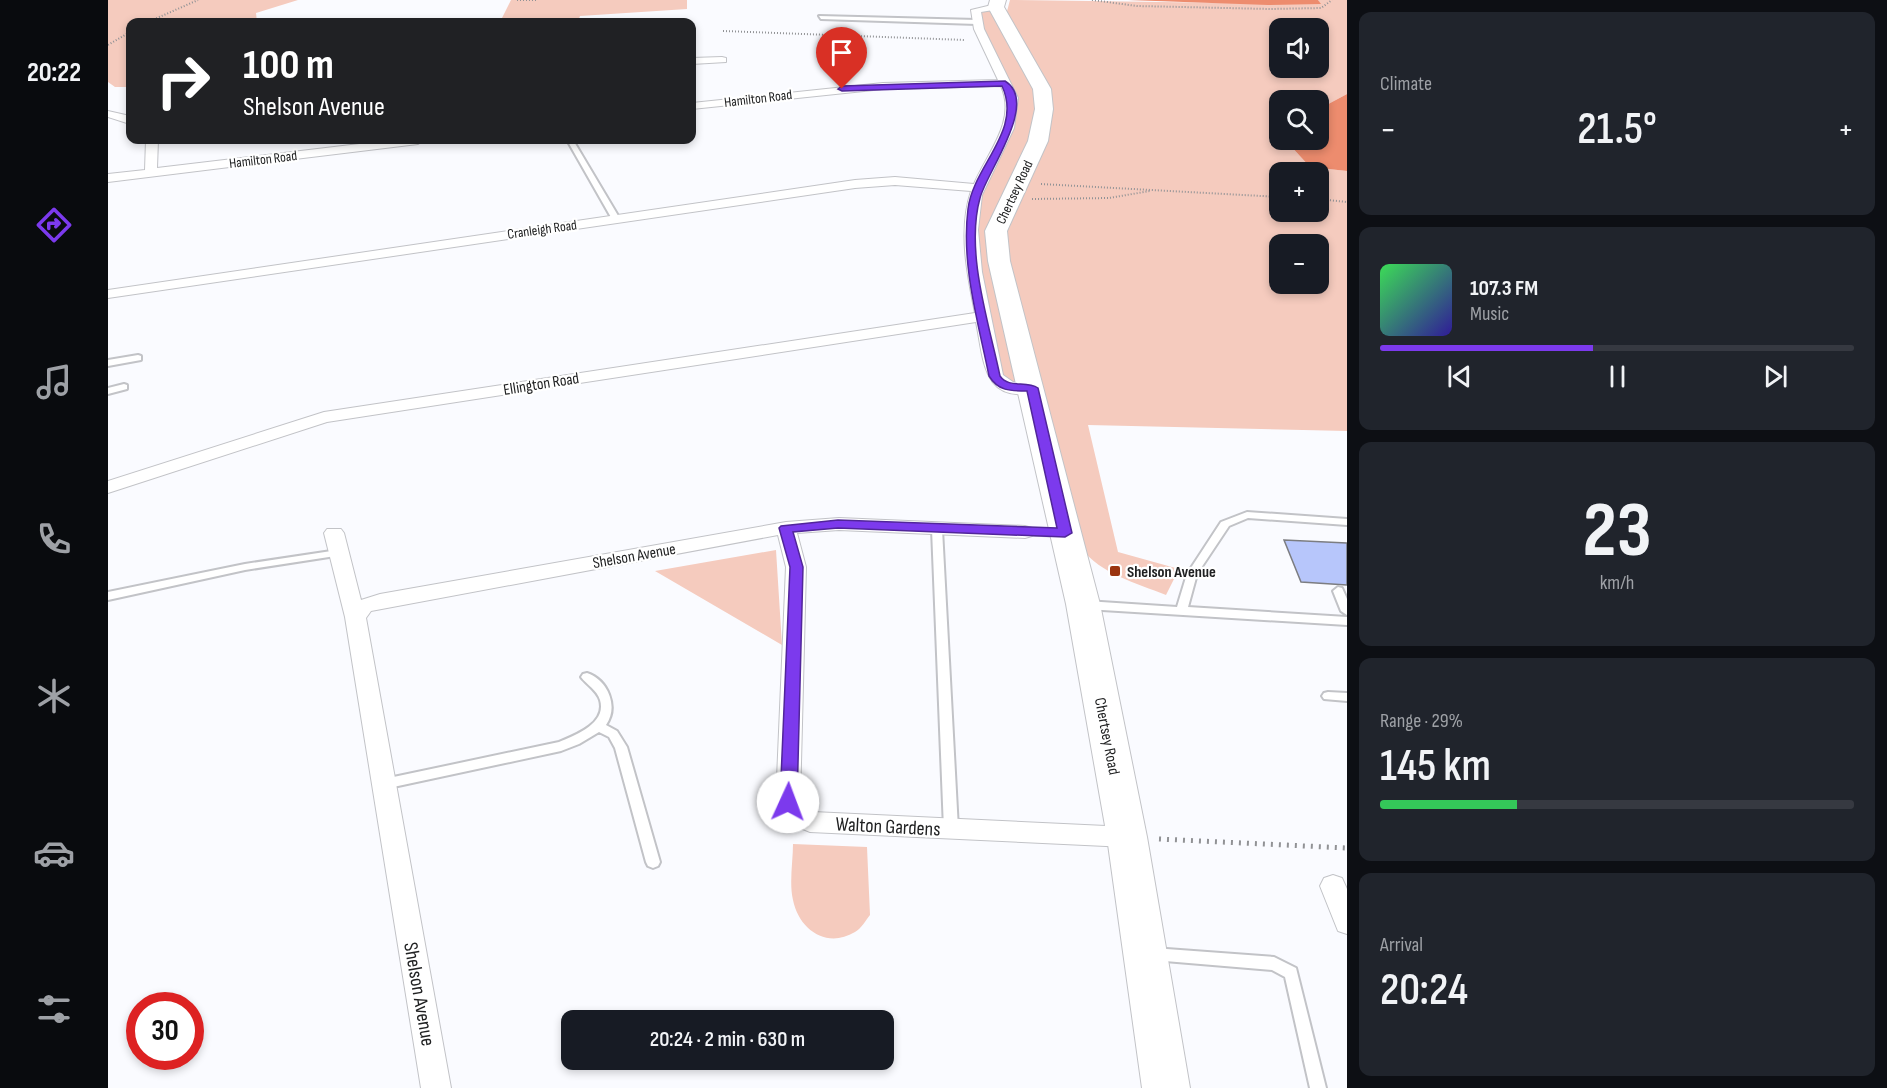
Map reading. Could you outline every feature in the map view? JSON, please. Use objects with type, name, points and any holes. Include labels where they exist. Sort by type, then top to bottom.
[{"type":"main road","name":"Chertsey Road","points":[[990,10],[1042,89],[1041,131],[1000,219],[997,246],[1083,604],[1127,837],[1166,1088]]},
{"type":"street","name":"Chertsey Road","points":[[990,10],[984,41],[1012,98],[1011,118],[1000,150],[978,188],[973,207],[971,259],[995,376],[999,383],[1009,387],[1032,388]]},
{"type":"street","points":[[696,61],[722,61]]},
{"type":"street","name":"Hamilton Road","points":[[696,106],[883,86],[1005,83]]},
{"type":"street","points":[[108,114],[126,118]]},
{"type":"street","points":[[151,173],[152,144]]},
{"type":"street","name":"Hamilton Road","points":[[108,178],[386,144]]},
{"type":"street","name":"Cranleigh Road","points":[[108,294],[855,184],[905,181],[978,188]]},
{"type":"street","name":"Ellington Road","points":[[108,487],[324,417],[984,316]]},
{"type":"street","name":"Shelson Avenue","points":[[355,616],[364,606],[380,600],[786,528],[838,524],[1025,532]]},
{"type":"street","name":"Walton Gardens","points":[[786,528],[796,567],[788,802],[795,815],[810,822],[1127,837]]},
{"type":"street","name":"Shelson Avenue","points":[[336,543],[355,616],[436,1088]]},
{"type":"street","points":[[1333,886],[1347,923]]},
{"type":"lane","points":[[821,17],[990,10]]},
{"type":"lane","points":[[572,144],[616,219]]},
{"type":"lane","points":[[108,363],[138,358]]},
{"type":"lane","points":[[108,391],[124,387]]},
{"type":"lane","points":[[1181,611],[1192,574],[1225,524],[1247,515],[1347,522]]},
{"type":"lane","points":[[938,529],[951,829]]},
{"type":"lane","name":"Shelson Avenue","points":[[1025,532],[1065,533]]},
{"type":"lane","points":[[108,596],[245,567],[336,543]]},
{"type":"lane","points":[[1338,591],[1347,610]]},
{"type":"lane","points":[[1083,604],[1347,621]]},
{"type":"lane","points":[[383,784],[561,746],[585,738],[600,727],[606,714],[608,701],[601,688],[587,677]]},
{"type":"lane","points":[[1329,696],[1347,697]]},
{"type":"lane","points":[[600,727],[613,734],[621,747],[653,862]]},
{"type":"lane","points":[[1146,953],[1274,964],[1291,973],[1318,1088]]},
{"type":"path","points":[[157,18],[198,0]]},
{"type":"path","points":[[517,0],[537,0]]},
{"type":"path","points":[[1092,0],[1137,6],[1270,9],[1321,8],[1332,0]]},
{"type":"path","points":[[723,32],[984,41]]},
{"type":"path","points":[[108,45],[126,35]]},
{"type":"path","points":[[1014,189],[1037,200],[1089,200],[1157,189]]},
{"type":"path","points":[[1014,189],[1157,189],[1269,196]]},
{"type":"path","points":[[1329,200],[1347,202]]},
{"type":"path","points":[[1127,837],[1347,848]]},
{"type":"shaded area","points":[[108,0],[298,0],[256,13],[257,18],[126,18],[126,87],[115,87],[108,82]]},
{"type":"shaded area","points":[[511,0],[687,0],[687,9],[580,16],[579,18],[502,18]]},
{"type":"shaded area","points":[[1010,0],[1320,4],[1318,0],[1347,0],[1347,94],[1329,104],[1329,90],[1269,90],[1269,150],[1294,150],[1305,162],[1269,162],[1269,222],[1329,222],[1329,169],[1347,171],[1347,431],[1088,425],[1118,552],[1179,569],[1166,595],[1131,582],[1098,565],[1081,548],[1009,269],[1005,232],[1047,127],[1006,15]]},
{"type":"shaded area","points":[[1128,0],[1318,0],[1321,4],[1268,5]]},
{"type":"shaded area","points":[[990,7],[1044,109],[1000,218],[1032,388],[1009,387],[995,376],[973,207],[1013,109],[979,29],[979,9]]},
{"type":"shaded area","points":[[1347,94],[1347,171],[1329,169],[1329,162],[1305,162],[1294,150],[1329,150],[1329,104]]},
{"type":"shaded area","points":[[776,550],[782,645],[655,571]]},
{"type":"shaded area","points":[[793,844],[867,847],[870,915],[857,931],[845,937],[825,937],[816,934],[801,920],[796,911],[792,893]]},
{"type":"building","points":[[1284,540],[1347,543],[1347,585],[1301,582]]},
{"type":"place","name":"Shelson Avenue","points":[[1115,571]]},
{"type":"route","points":[[788,802],[796,567],[793,546],[786,528],[838,524],[1065,533],[1032,388],[1009,387],[999,383],[995,376],[971,259],[973,207],[978,188],[1000,150],[1013,109],[1012,98],[1005,83],[842,89]]}]
